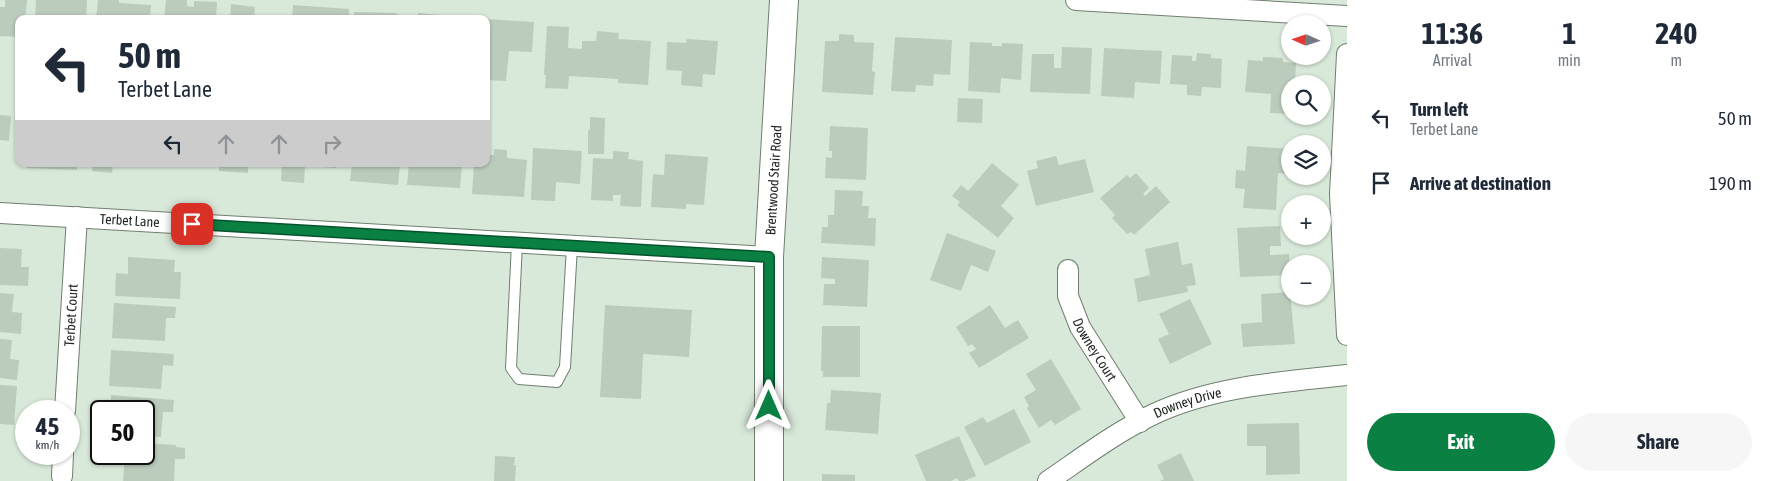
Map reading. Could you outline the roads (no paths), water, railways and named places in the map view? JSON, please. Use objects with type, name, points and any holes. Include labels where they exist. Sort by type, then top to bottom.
[{"type":"main road","name":"Brentwood Stair Road","points":[[769,481],[769,257],[784,0]]},
{"type":"street","points":[[1076,0],[1347,16]]},
{"type":"street","points":[[1347,54],[1344,206],[1347,335]]},
{"type":"street","name":"Terbet Lane","points":[[0,213],[769,257]]},
{"type":"street","name":"Terbet Court","points":[[66,400],[77,218]]},
{"type":"street","name":"Downey Court","points":[[1068,270],[1068,296],[1080,327],[1140,422]]},
{"type":"street","name":"Downey Drive","points":[[1048,481],[1116,434],[1155,414],[1208,395],[1275,383],[1347,375]]},
{"type":"street","points":[[62,465],[62,476]]},
{"type":"lane","points":[[517,242],[511,368],[519,379],[557,382],[565,368],[572,246]]}]
